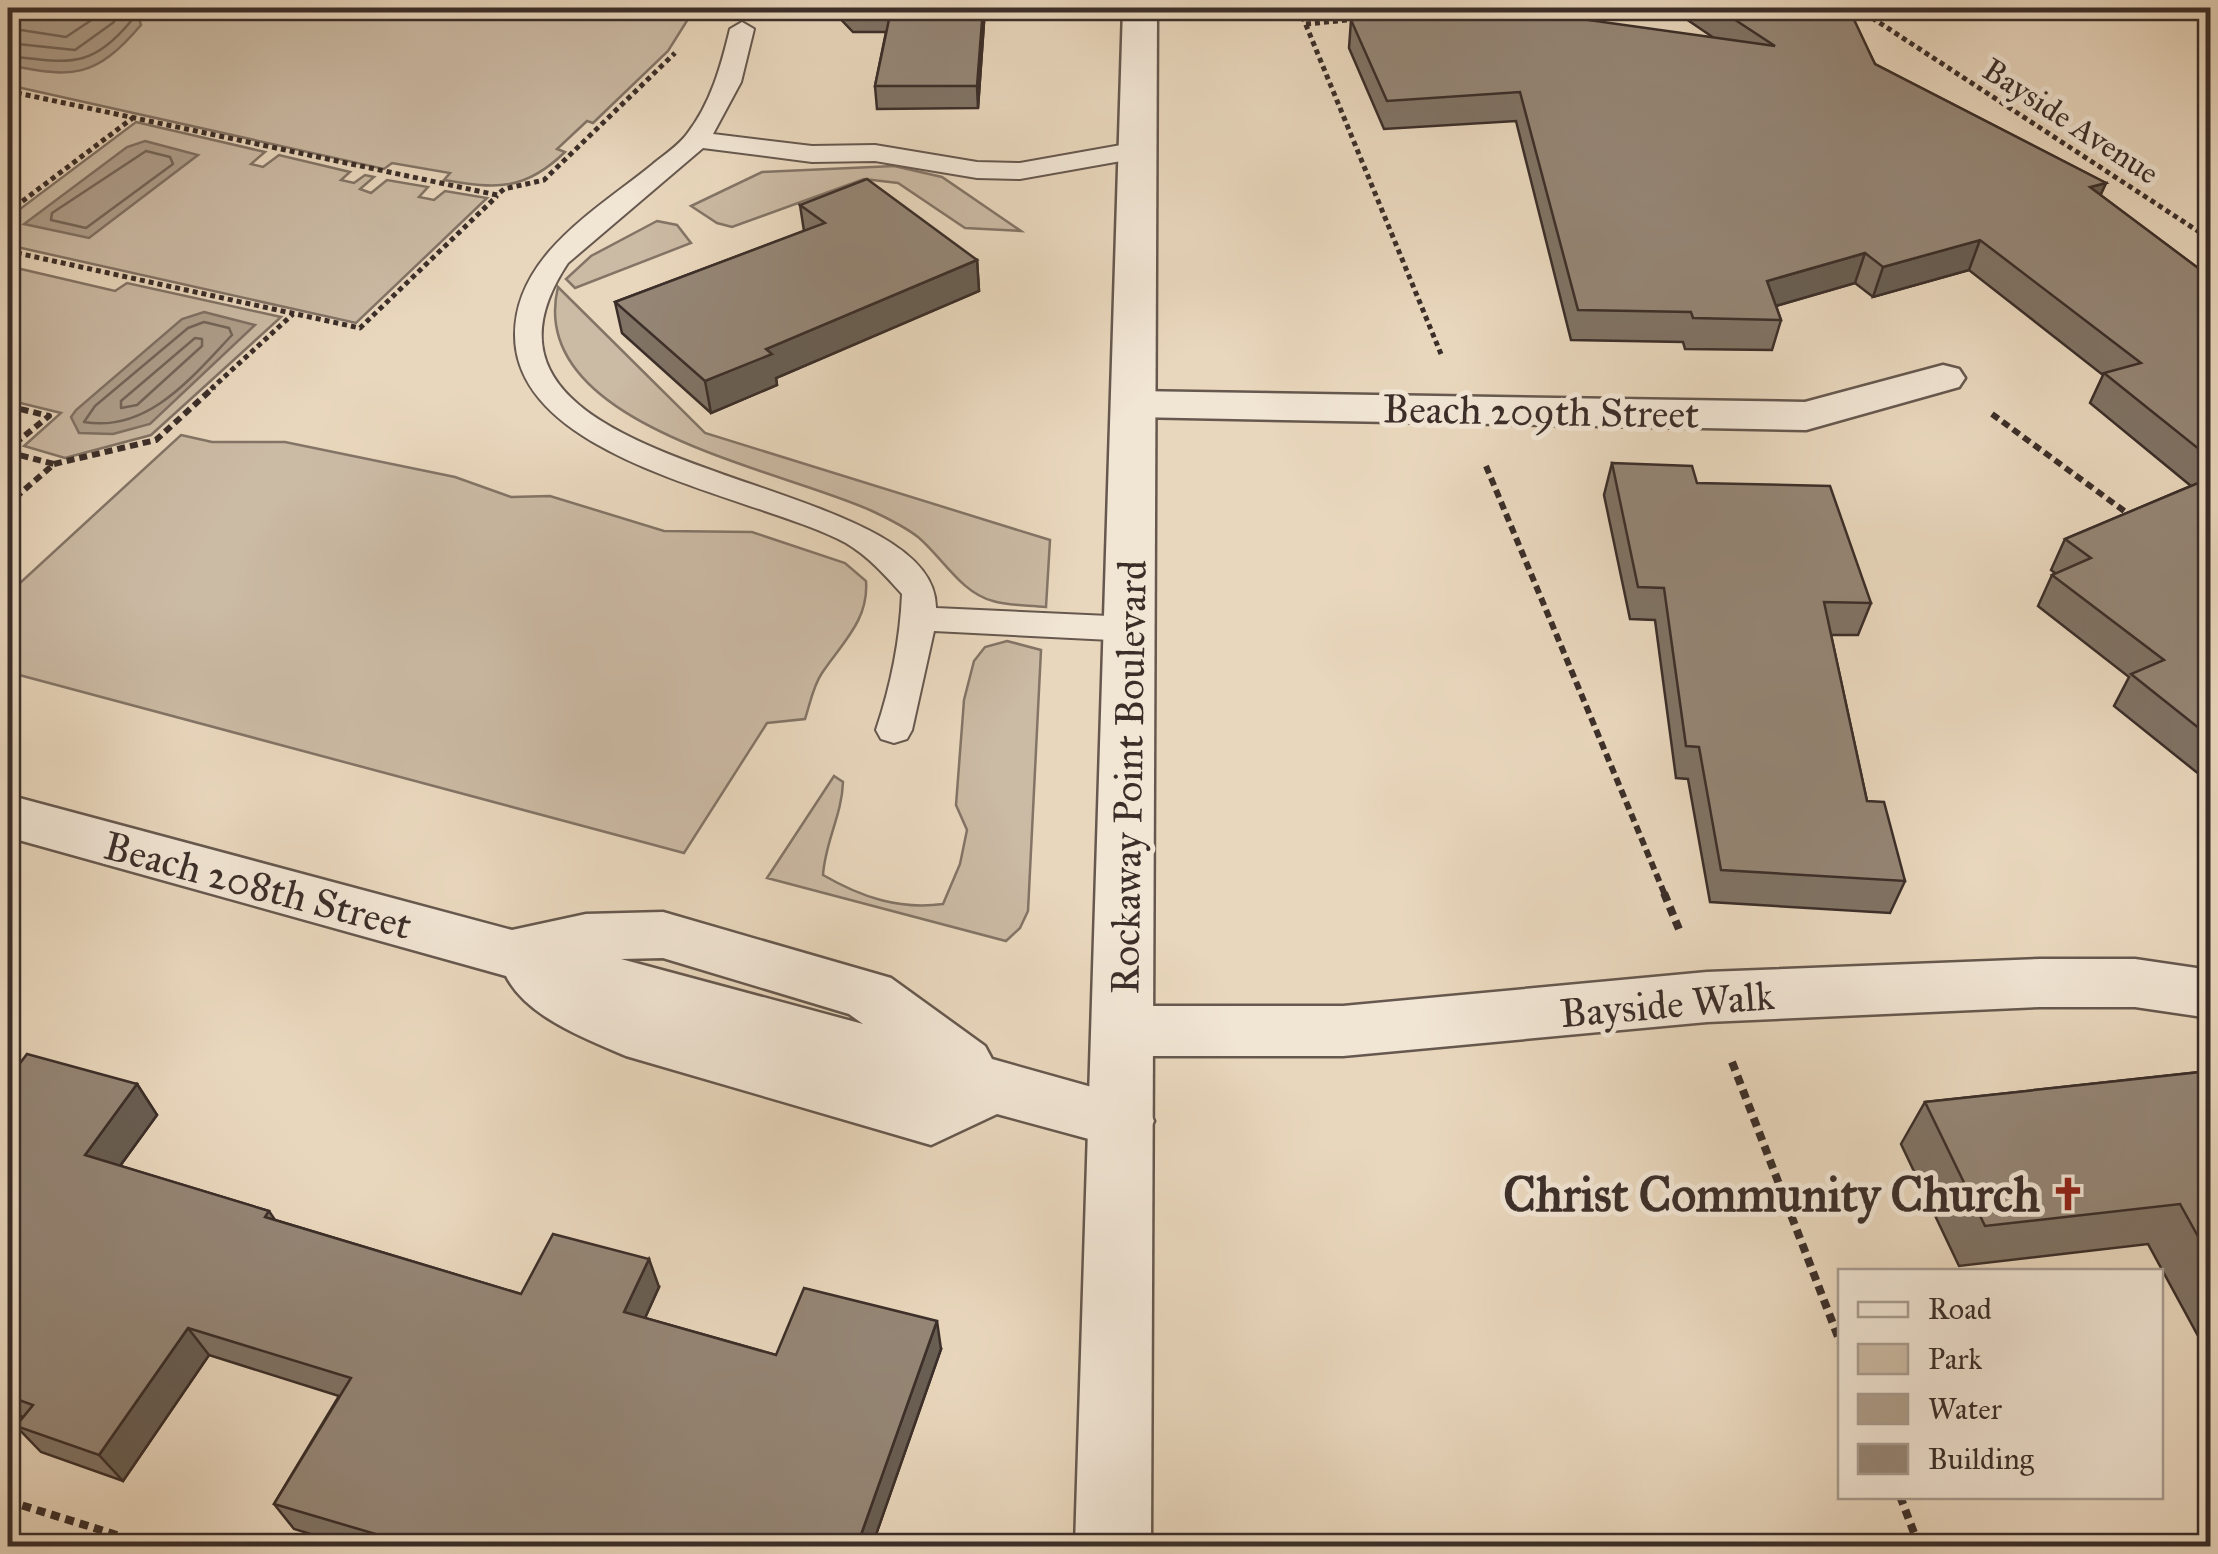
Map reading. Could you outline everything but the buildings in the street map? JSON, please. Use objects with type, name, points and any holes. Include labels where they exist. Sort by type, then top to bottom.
[{"type":"street","name":"Rockaway Point Boulevard","points":[[1113,1546],[1140,8]]},
{"type":"street","name":"Beach 209th Street","points":[[1134,404],[1806,416],[1943,378]]},
{"type":"street","name":"Beach 208th Street","points":[[8,816],[509,954],[599,1018],[648,1038],[931,1118],[993,1085]]},
{"type":"street","name":"Beach 208th Street","points":[[509,954],[586,936],[663,936],[869,995],[993,1085],[1122,1121]]},
{"type":"street","name":"Bayside Walk","points":[[1123,1030],[1344,1030],[1707,997],[2040,983],[2135,983],[2210,994]]},
{"type":"lane","points":[[742,29],[729,82],[696,140],[601,216],[539,280],[528,313],[526,342],[545,386],[574,418],[645,454],[767,504],[854,533],[893,562],[919,592],[911,678],[894,730]]},
{"type":"lane","points":[[696,140],[812,154],[875,153],[978,170],[1020,171],[1138,150]]},
{"type":"lane","points":[[919,620],[1131,629]]},
{"type":"path","points":[[1300,8],[1444,363]]},
{"type":"path","points":[[1306,24],[1472,8]]},
{"type":"path","name":"Bayside Avenue","points":[[1857,8],[2210,238]]},
{"type":"path","points":[[8,250],[360,328],[504,189],[544,180],[677,52]]},
{"type":"path","points":[[8,90],[498,195]]},
{"type":"path","points":[[8,212],[134,118]]},
{"type":"path","points":[[8,504],[54,464],[156,440],[294,313]]},
{"type":"path","points":[[1943,378],[2136,520]]},
{"type":"path","points":[[8,406],[48,416],[8,451]]},
{"type":"path","points":[[1480,450],[1707,997],[1838,1337]]},
{"type":"path","points":[[8,451],[54,464]]},
{"type":"path","points":[[1901,1499],[1919,1546]]},
{"type":"path","points":[[8,1501],[152,1546]]},
{"type":"green space","points":[[8,8],[695,8],[668,51],[593,123],[587,121],[557,149],[565,152],[550,165],[509,184],[480,185],[444,180],[450,173],[392,163],[384,169],[8,85]]},
{"type":"green space","points":[[136,122],[265,152],[251,164],[263,167],[279,155],[350,172],[341,180],[354,183],[365,175],[374,177],[360,189],[371,193],[387,180],[428,187],[419,197],[434,200],[445,191],[487,198],[356,323],[8,245],[8,218]]},
{"type":"green space","points":[[894,166],[942,177],[1021,231],[965,228],[898,183],[864,179],[732,227],[717,223],[691,206],[762,172]]},
{"type":"green space","points":[[657,221],[677,225],[691,243],[575,288],[566,279],[591,256]]},
{"type":"green space","points":[[8,266],[115,291],[127,283],[281,317],[151,435],[65,458],[24,446],[61,413],[8,400],[15,389],[8,387]]},
{"type":"green space","points":[[558,287],[705,433],[1050,540],[1046,607],[1006,604],[982,597],[962,583],[918,537],[890,520],[668,435],[619,408],[580,375],[558,335]]},
{"type":"green space","points":[[181,435],[212,442],[285,442],[455,477],[511,497],[550,496],[664,531],[752,532],[845,563],[866,581],[863,608],[853,630],[819,678],[805,719],[767,723],[684,853],[8,672],[8,594]]},
{"type":"green space","points":[[1007,641],[1041,650],[1028,911],[1020,928],[1006,941],[767,878],[834,776],[843,782],[842,794],[823,875],[881,900],[911,905],[943,904],[960,864],[967,830],[956,805],[964,700],[974,661],[985,647]]},
{"type":"water","points":[[8,8],[136,8],[141,25],[96,65],[50,72],[8,65]]},
{"type":"water","points":[[145,141],[198,155],[89,238],[24,224],[127,147]]},
{"type":"water","points":[[204,312],[255,325],[150,424],[113,434],[79,433],[71,417],[76,410],[182,319]]},
{"type":"place","name":"Christ Community Church","points":[[2068,1194]]}]
